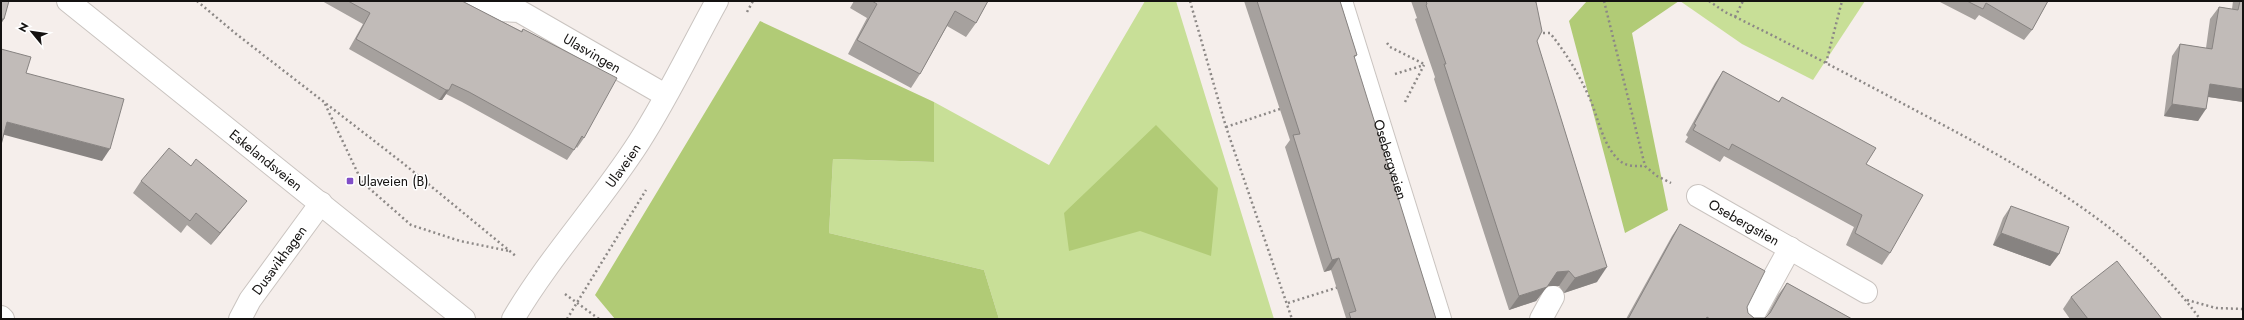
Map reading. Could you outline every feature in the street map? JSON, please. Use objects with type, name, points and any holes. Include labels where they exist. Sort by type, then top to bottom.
[{"type":"street","name":"Eskelandsveien","points":[[68,1],[464,319]]},
{"type":"street","name":"Ulasvingen","points":[[470,1],[496,10],[521,6],[665,95]]},
{"type":"street","name":"Ulaveien","points":[[513,319],[540,276],[600,198],[640,141],[717,1]]},
{"type":"street","name":"Osebergveien","points":[[1340,1],[1440,319]]},
{"type":"street","name":"Osebergstien","points":[[1698,196],[1866,292]]},
{"type":"street","name":"Dusavikhagen","points":[[240,319],[250,300],[321,203]]},
{"type":"street","name":"Osebergstien","points":[[1751,319],[1790,248]]},
{"type":"street","points":[[1541,319],[1553,297]]},
{"type":"path","points":[[197,1],[235,33],[404,164],[540,276],[598,319]]},
{"type":"path","points":[[1190,1],[1226,127],[1288,303],[1292,319]]},
{"type":"path","points":[[1604,1],[1645,166],[1657,176],[1698,196]]},
{"type":"path","points":[[1709,1],[1735,17],[1976,142],[2070,200],[2151,263],[2187,300],[2200,319]]},
{"type":"path","points":[[1735,17],[1743,1]]},
{"type":"path","points":[[1826,63],[1842,1]]},
{"type":"path","points":[[1533,33],[1550,33],[1569,57],[1589,98],[1608,144],[1619,160],[1629,166],[1645,166]]},
{"type":"path","points":[[1383,37],[1390,47],[1424,65]]},
{"type":"path","points":[[325,103],[362,182],[411,225],[460,241],[509,251]]},
{"type":"path","points":[[1226,127],[1284,108]]},
{"type":"path","points":[[1288,303],[1346,285]]},
{"type":"path","points":[[2187,300],[2216,308],[2243,309]]},
{"type":"green space","points":[[1145,1],[1176,1],[1274,319],[999,319],[984,270],[829,233],[833,159],[934,162],[934,102],[1049,165]]},
{"type":"green space","points":[[1587,1],[1679,1],[1632,33],[1668,210],[1625,233],[1569,21]]},
{"type":"green space","points":[[1680,1],[1865,1],[1813,80],[1742,44]]},
{"type":"green space","points":[[760,21],[934,102],[934,162],[833,159],[829,233],[984,270],[999,319],[615,319],[595,295]]},
{"type":"green space","points":[[1156,125],[1218,188],[1211,256],[1140,231],[1069,251],[1064,213]]},
{"type":"building","points":[[1,1],[9,1],[4,19],[1,19]]},
{"type":"building","points":[[348,1],[462,1],[522,32],[523,29],[617,78],[584,138],[582,136],[574,150],[452,84],[449,90],[446,90],[356,39],[370,13]]},
{"type":"building","points":[[872,1],[988,1],[976,23],[955,11],[920,74],[857,40],[877,4]]},
{"type":"building","points":[[1257,1],[1340,1],[1357,55],[1354,56],[1436,319],[1351,319],[1349,313],[1356,311],[1339,258],[1332,260],[1293,135],[1300,134]]},
{"type":"building","points":[[1426,1],[1536,2],[1542,31],[1537,41],[1607,267],[1575,278],[1569,271],[1557,272],[1547,287],[1519,296],[1444,64],[1446,64],[1426,5]]},
{"type":"building","points":[[1967,1],[2048,1],[2032,30],[1986,3],[1983,9]]},
{"type":"building","points":[[2240,1],[2243,1],[2243,89],[2210,84],[2206,109],[2172,104],[2180,44],[2212,49],[2219,7],[2238,10]]},
{"type":"building","points":[[1,49],[31,57],[26,73],[124,99],[110,149],[7,122],[1,145]]},
{"type":"building","points":[[1723,71],[1779,102],[1782,97],[1876,148],[1866,164],[1923,195],[1890,253],[1855,233],[1862,215],[1732,144],[1729,150],[1693,130],[1696,125],[1694,124]]},
{"type":"building","points":[[169,148],[191,166],[196,159],[247,201],[220,233],[196,213],[190,221],[141,181]]},
{"type":"building","points":[[2011,206],[2069,227],[2059,254],[2001,233]]},
{"type":"building","points":[[1680,224],[1765,271],[1747,307],[1748,313],[1754,318],[1765,318],[1770,313],[1787,283],[1852,319],[1710,319],[1707,317],[1706,319],[1628,319]]},
{"type":"building","points":[[2117,261],[2162,319],[2088,319],[2071,297]]},
{"type":"place","name":"Ulaveien (B)","points":[[350,181]]}]
